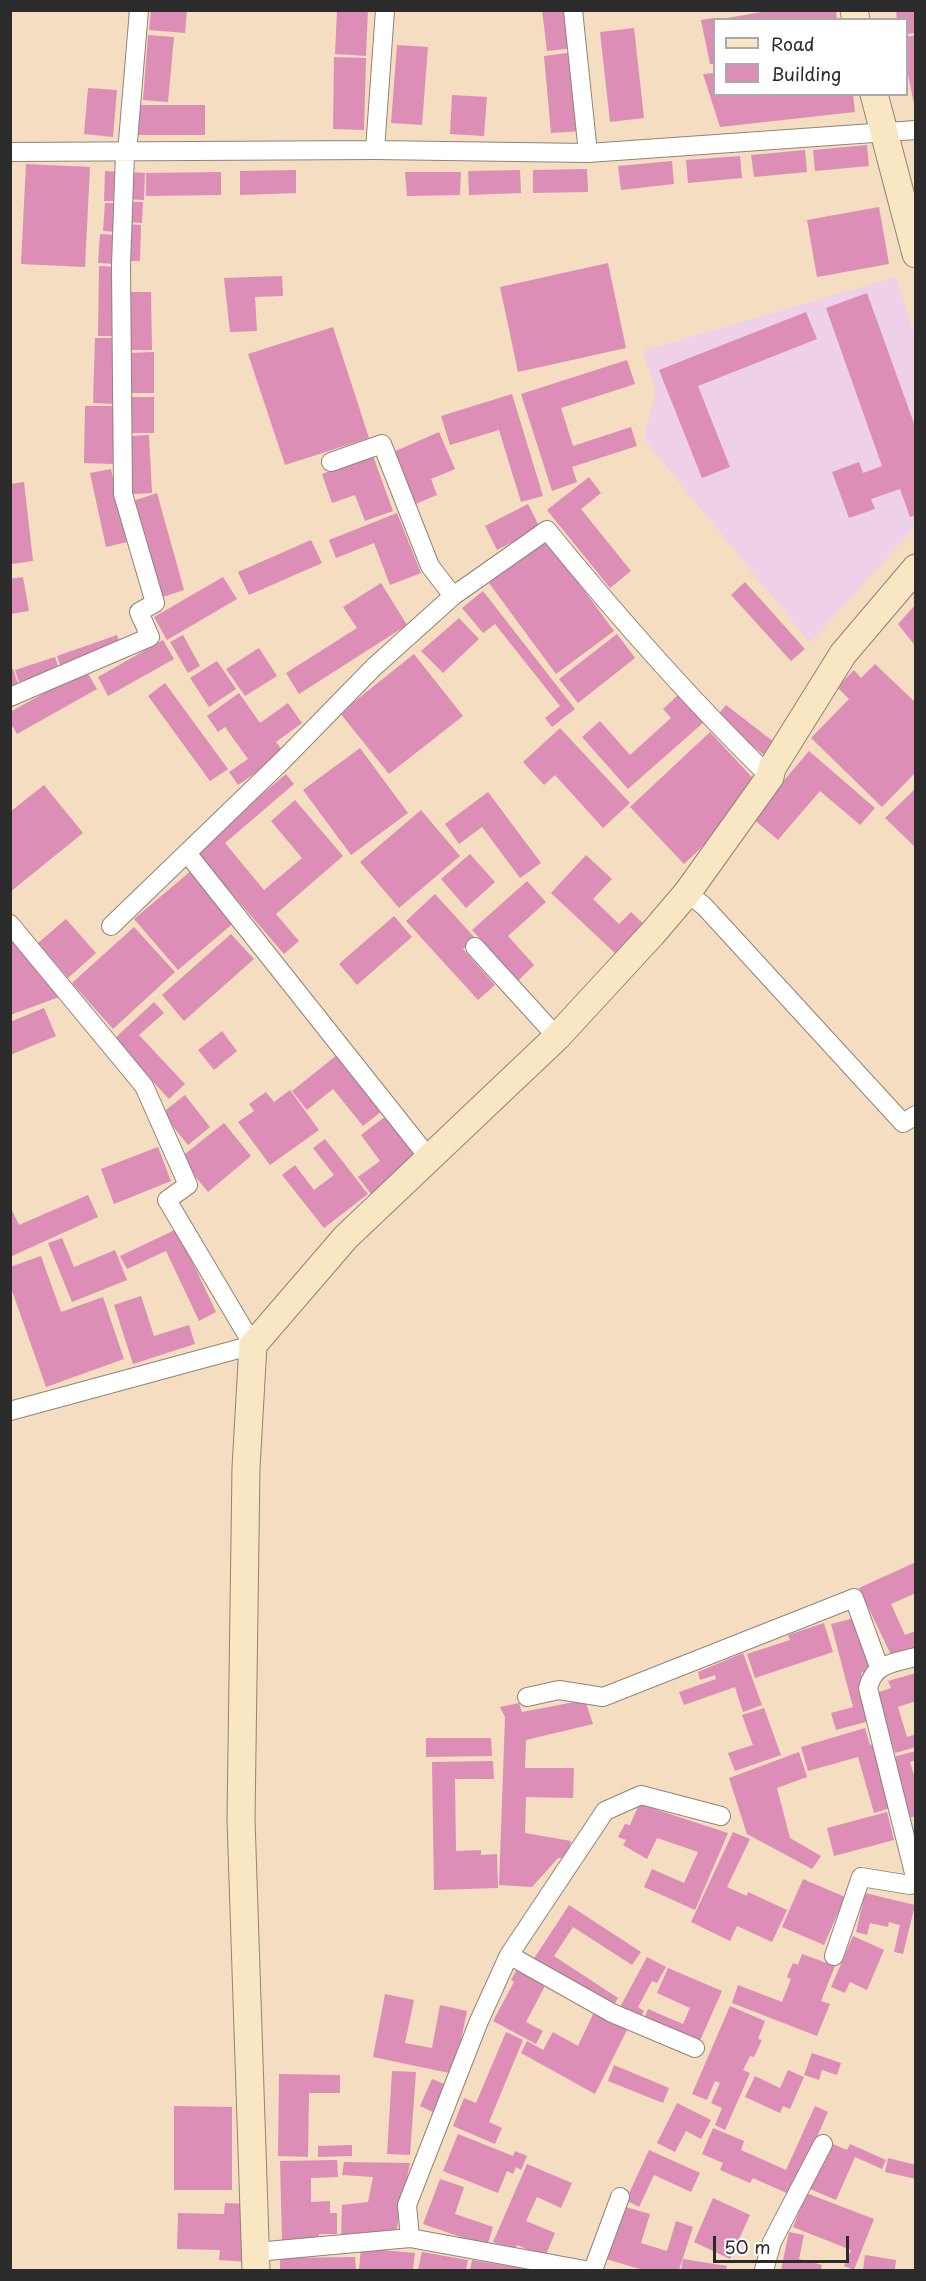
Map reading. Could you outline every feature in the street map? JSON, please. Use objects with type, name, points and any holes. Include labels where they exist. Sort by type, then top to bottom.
[{"type":"street","points":[[10,697],[150,637],[139,612],[155,603],[123,494],[122,483],[121,265],[126,153],[139,10]]},
{"type":"street","points":[[375,150],[385,10]]},
{"type":"street","points":[[573,10],[588,153]]},
{"type":"street","points":[[874,96],[915,254]]},
{"type":"street","points":[[10,152],[375,150],[588,153],[915,130]]},
{"type":"street","points":[[331,462],[382,444],[430,566],[453,596]]},
{"type":"street","points":[[111,926],[374,667],[453,596],[547,530],[606,602],[702,709],[770,777]]},
{"type":"street","points":[[10,1411],[253,1345],[346,1237],[557,1037],[687,893],[770,777],[772,768],[843,654],[915,568]]},
{"type":"street","points":[[187,853],[429,1158]]},
{"type":"street","points":[[687,893],[704,906],[903,1123],[915,1115]]},
{"type":"street","points":[[10,924],[144,1086],[188,1185],[167,1200],[253,1345],[246,1468],[241,1819],[256,2261],[410,2238],[585,2271]]},
{"type":"street","points":[[474,947],[557,1037]]},
{"type":"street","points":[[527,1697],[559,1690],[603,1697],[854,1598],[879,1666]]},
{"type":"street","points":[[834,1956],[861,1877],[910,1886],[915,1882],[868,1688],[871,1675],[879,1666],[915,1657]]},
{"type":"street","points":[[410,2238],[407,2205],[479,2021],[509,1955],[605,1811],[641,1795],[721,1816]]},
{"type":"street","points":[[509,1955],[612,2013],[695,2048]]},
{"type":"street","points":[[764,2271],[772,2242],[823,2144]]},
{"type":"street","points":[[593,2271],[620,2197]]},
{"type":"shaded area","points":[[896,277],[915,336],[915,527],[810,643],[644,439],[656,390],[643,351]]},
{"type":"building","points":[[151,10],[187,10],[185,33],[149,30]]},
{"type":"building","points":[[337,10],[368,10],[366,56],[335,54]]},
{"type":"building","points":[[542,10],[570,10],[574,48],[547,51]]},
{"type":"building","points":[[773,10],[836,10],[837,18],[727,18]]},
{"type":"building","points":[[896,10],[916,10],[916,33],[908,34],[908,18],[897,18]]},
{"type":"building","points":[[713,18],[713,64],[710,64],[701,20]]},
{"type":"building","points":[[634,28],[644,118],[610,122],[600,32]]},
{"type":"building","points":[[148,35],[174,37],[168,102],[143,100]]},
{"type":"building","points":[[916,35],[916,104],[914,104],[908,75],[908,37]]},
{"type":"building","points":[[397,45],[428,47],[422,125],[391,123]]},
{"type":"building","points":[[574,52],[582,131],[551,133],[544,56]]},
{"type":"building","points":[[334,57],[366,58],[364,130],[333,129]]},
{"type":"building","points":[[713,73],[713,96],[853,96],[855,112],[720,127],[703,74]]},
{"type":"building","points":[[88,88],[117,90],[113,137],[84,134]]},
{"type":"building","points":[[452,95],[487,97],[484,136],[450,134]]},
{"type":"building","points":[[138,105],[205,105],[205,135],[136,135]]},
{"type":"building","points":[[867,145],[869,166],[815,171],[813,150]]},
{"type":"building","points":[[805,150],[807,172],[754,177],[751,155]]},
{"type":"building","points":[[740,156],[742,178],[688,183],[686,160]]},
{"type":"building","points":[[672,161],[674,184],[621,190],[618,166]]},
{"type":"building","points":[[26,164],[90,167],[85,267],[21,264]]},
{"type":"building","points":[[587,169],[588,192],[533,193],[533,170]]},
{"type":"building","points":[[296,170],[296,193],[240,195],[240,171]]},
{"type":"building","points":[[520,170],[521,193],[469,195],[468,171]]},
{"type":"building","points":[[105,171],[120,172],[119,201],[104,201]]},
{"type":"building","points":[[128,172],[145,173],[144,200],[127,199]]},
{"type":"building","points":[[221,172],[221,195],[146,196],[146,173]]},
{"type":"building","points":[[405,172],[461,172],[460,195],[407,196]]},
{"type":"building","points":[[127,202],[143,202],[142,223],[126,222]]},
{"type":"building","points":[[105,203],[119,203],[118,232],[103,231]]},
{"type":"building","points":[[879,207],[889,264],[817,277],[807,220]]},
{"type":"building","points":[[126,224],[141,225],[140,261],[125,261]]},
{"type":"building","points":[[100,234],[118,235],[116,264],[98,263]]},
{"type":"building","points":[[608,263],[626,348],[518,372],[500,287]]},
{"type":"building","points":[[99,266],[116,267],[116,336],[98,336]]},
{"type":"building","points":[[282,276],[283,296],[255,297],[257,331],[230,332],[224,278]]},
{"type":"building","points":[[128,292],[151,292],[152,350],[129,350]]},
{"type":"building","points":[[867,293],[916,429],[916,515],[910,517],[900,489],[871,499],[875,509],[849,518],[832,472],[859,462],[863,473],[882,466],[826,308]]},
{"type":"building","points":[[806,312],[817,339],[698,386],[730,467],[702,478],[659,370]]},
{"type":"building","points":[[333,327],[369,438],[285,465],[248,354]]},
{"type":"building","points":[[95,338],[116,338],[114,404],[93,403]]},
{"type":"building","points":[[154,352],[154,393],[129,393],[129,353]]},
{"type":"building","points":[[627,360],[635,384],[561,408],[573,446],[631,427],[637,446],[572,467],[577,482],[552,491],[521,394]]},
{"type":"building","points":[[512,394],[543,496],[521,502],[499,430],[450,445],[441,416]]},
{"type":"building","points":[[130,397],[154,397],[154,433],[130,433]]},
{"type":"building","points":[[85,406],[114,406],[113,464],[84,463]]},
{"type":"building","points":[[439,432],[455,469],[431,479],[437,495],[413,505],[391,453]]},
{"type":"building","points":[[149,435],[152,493],[133,494],[130,436]]},
{"type":"building","points":[[373,456],[393,511],[365,521],[355,495],[332,503],[322,474]]},
{"type":"building","points":[[111,469],[127,542],[106,547],[90,473]]},
{"type":"building","points":[[589,477],[601,493],[581,509],[631,571],[610,588],[547,510]]},
{"type":"building","points":[[24,482],[33,561],[12,564],[10,484]]},
{"type":"building","points":[[157,493],[184,590],[163,597],[133,501]]},
{"type":"building","points":[[528,504],[540,528],[497,550],[485,526]]},
{"type":"building","points":[[397,513],[421,573],[390,585],[374,543],[336,558],[329,540]]},
{"type":"building","points":[[311,540],[322,563],[249,595],[238,572]]},
{"type":"building","points":[[547,540],[614,631],[556,674],[489,583]]},
{"type":"building","points":[[23,577],[29,611],[10,614],[10,579]]},
{"type":"building","points":[[223,577],[237,599],[167,640],[154,617]]},
{"type":"building","points":[[745,582],[805,649],[791,661],[731,595]]},
{"type":"building","points":[[381,583],[407,625],[299,694],[286,673],[357,628],[343,607]]},
{"type":"building","points":[[483,591],[575,709],[552,727],[545,718],[560,706],[495,624],[483,633],[462,608]]},
{"type":"building","points":[[916,604],[916,647],[898,624]]},
{"type":"building","points":[[459,618],[479,639],[443,673],[421,651]]},
{"type":"building","points":[[617,634],[635,658],[578,703],[559,679]]},
{"type":"building","points":[[117,635],[121,647],[61,668],[57,656]]},
{"type":"building","points":[[183,635],[200,666],[188,673],[170,642]]},
{"type":"building","points":[[163,640],[174,659],[108,696],[98,677]]},
{"type":"building","points":[[259,648],[277,676],[245,696],[226,669]]},
{"type":"building","points":[[414,654],[463,716],[389,774],[340,713]]},
{"type":"building","points":[[55,657],[59,669],[19,682],[15,670]]},
{"type":"building","points":[[217,661],[236,689],[209,707],[190,678]]},
{"type":"building","points":[[875,664],[916,703],[916,772],[882,807],[811,738],[849,699],[837,687],[854,670],[861,678]]},
{"type":"building","points":[[13,669],[18,684],[10,686],[10,670]]},
{"type":"building","points":[[86,670],[97,689],[17,734],[10,722],[10,712]]},
{"type":"building","points":[[165,683],[228,769],[210,781],[148,696]]},
{"type":"building","points":[[239,693],[260,723],[288,703],[302,723],[276,742],[284,753],[238,785],[229,772],[248,759],[225,727],[218,732],[207,716]]},
{"type":"building","points":[[679,694],[704,722],[628,789],[582,737],[600,721],[630,755],[671,718],[663,709]]},
{"type":"building","points":[[726,705],[774,742],[764,755],[716,717]]},
{"type":"building","points":[[560,728],[630,803],[603,828],[555,775],[544,785],[523,762]]},
{"type":"building","points":[[710,732],[763,789],[684,864],[630,807]]},
{"type":"building","points":[[360,748],[408,813],[351,855],[303,790]]},
{"type":"building","points":[[809,751],[875,808],[860,825],[820,791],[778,840],[752,818]]},
{"type":"building","points":[[286,774],[294,784],[225,843],[264,890],[302,858],[271,821],[295,800],[343,856],[276,914],[299,941],[284,954],[195,851]]},
{"type":"building","points":[[44,785],[83,833],[10,892],[10,812]]},
{"type":"building","points":[[916,788],[916,848],[885,818]]},
{"type":"building","points":[[488,792],[541,863],[520,878],[482,827],[459,844],[445,824]]},
{"type":"building","points":[[421,810],[460,856],[399,908],[360,862]]},
{"type":"building","points":[[470,854],[495,882],[466,908],[441,879]]},
{"type":"building","points":[[586,855],[612,879],[593,899],[619,924],[631,912],[645,925],[617,955],[551,893]]},
{"type":"building","points":[[192,870],[236,921],[178,970],[134,919]]},
{"type":"building","points":[[527,881],[546,902],[508,936],[534,965],[518,981],[472,930]]},
{"type":"building","points":[[435,894],[475,938],[463,949],[495,985],[478,1000],[406,921]]},
{"type":"building","points":[[394,916],[412,937],[357,985],[339,964]]},
{"type":"building","points":[[66,919],[96,953],[68,978],[38,943]]},
{"type":"building","points":[[134,927],[175,972],[113,1029],[72,983]]},
{"type":"building","points":[[10,930],[62,996],[10,1015]]},
{"type":"building","points":[[231,934],[254,959],[184,1021],[162,995]]},
{"type":"building","points":[[154,1002],[164,1013],[139,1035],[185,1084],[169,1099],[114,1039]]},
{"type":"building","points":[[44,1008],[56,1036],[10,1055],[10,1022]]},
{"type":"building","points":[[222,1031],[237,1051],[214,1070],[198,1050]]},
{"type":"building","points":[[337,1055],[382,1111],[363,1126],[333,1089],[307,1110],[292,1091]]},
{"type":"building","points":[[290,1090],[319,1130],[270,1165],[238,1122],[254,1111],[249,1104],[266,1092],[274,1102]]},
{"type":"building","points":[[185,1095],[210,1127],[188,1145],[162,1113]]},
{"type":"building","points":[[386,1116],[418,1160],[371,1194],[358,1177],[380,1161],[361,1135]]},
{"type":"building","points":[[224,1123],[251,1156],[208,1192],[180,1158]]},
{"type":"building","points":[[325,1139],[368,1194],[324,1228],[282,1175],[295,1165],[314,1190],[334,1175],[313,1148]]},
{"type":"building","points":[[158,1147],[171,1181],[114,1204],[101,1169]]},
{"type":"building","points":[[88,1195],[98,1217],[10,1257],[10,1206],[19,1225]]},
{"type":"building","points":[[177,1229],[216,1312],[199,1321],[166,1251],[127,1269],[120,1256]]},
{"type":"building","points":[[62,1238],[74,1267],[115,1250],[127,1280],[72,1302],[48,1243]]},
{"type":"building","points":[[41,1256],[61,1312],[103,1297],[124,1359],[46,1387],[10,1285],[10,1267]]},
{"type":"building","points":[[141,1296],[154,1336],[189,1325],[195,1344],[133,1364],[114,1305]]},
{"type":"building","points":[[916,1562],[916,1593],[891,1604],[905,1635],[916,1631],[916,1652],[893,1659],[859,1588]]},
{"type":"building","points":[[858,1617],[872,1669],[861,1673],[873,1720],[836,1730],[831,1713],[853,1707],[831,1624]]},
{"type":"building","points":[[824,1623],[833,1652],[755,1678],[747,1654],[790,1640],[788,1635]]},
{"type":"building","points":[[743,1653],[762,1705],[743,1712],[735,1687],[684,1705],[679,1692],[716,1679],[715,1675],[700,1680],[698,1672]]},
{"type":"building","points":[[916,1673],[916,1701],[898,1707],[907,1737],[916,1734],[916,1747],[895,1753],[876,1693],[891,1688],[888,1681]]},
{"type":"building","points":[[585,1700],[593,1724],[526,1740],[525,1768],[574,1768],[573,1798],[526,1797],[525,1833],[571,1841],[567,1858],[558,1858],[532,1887],[499,1885],[505,1717],[500,1707],[519,1703],[522,1712]]},
{"type":"building","points":[[764,1708],[781,1755],[735,1771],[728,1753],[753,1745],[742,1715]]},
{"type":"building","points":[[865,1728],[870,1745],[875,1743],[894,1807],[874,1813],[858,1757],[808,1771],[801,1747]]},
{"type":"building","points":[[426,1738],[491,1738],[492,1756],[426,1757]]},
{"type":"building","points":[[916,1751],[916,1760],[910,1762],[916,1781],[916,1816],[906,1819],[889,1758]]},
{"type":"building","points":[[799,1752],[807,1777],[777,1788],[790,1838],[821,1856],[812,1869],[747,1834],[729,1778]]},
{"type":"building","points":[[493,1761],[494,1779],[455,1779],[456,1851],[481,1850],[481,1855],[497,1854],[498,1888],[434,1890],[432,1762]]},
{"type":"building","points":[[639,1804],[728,1833],[695,1910],[644,1887],[652,1869],[684,1883],[698,1852],[657,1838],[647,1859],[623,1845],[626,1840],[618,1837],[625,1824],[630,1825]]},
{"type":"building","points":[[887,1812],[894,1840],[834,1856],[827,1828]]},
{"type":"building","points":[[733,1832],[750,1839],[727,1887],[747,1896],[748,1892],[787,1910],[772,1942],[737,1926],[730,1941],[691,1922]]},
{"type":"building","points":[[803,1879],[845,1897],[824,1945],[782,1927]]},
{"type":"building","points":[[865,1893],[915,1905],[903,1954],[894,1952],[900,1925],[889,1922],[888,1927],[870,1923],[867,1935],[856,1932]]},
{"type":"building","points":[[569,1905],[641,1952],[632,1965],[573,1927],[554,1956],[618,1998],[611,2010],[533,1960]]},
{"type":"building","points":[[853,1936],[884,1950],[867,1990],[850,1982],[845,1993],[831,1987]]},
{"type":"building","points":[[802,1954],[835,1966],[821,2001],[830,2004],[817,2036],[732,2003],[738,1985],[782,2002],[791,1979],[787,1977],[793,1963],[798,1965]]},
{"type":"building","points":[[647,1957],[666,1967],[657,1983],[652,1981],[638,2007],[644,2011],[638,2021],[618,2011]]},
{"type":"building","points":[[668,1968],[722,1991],[698,2045],[643,2021],[648,2009],[683,2024],[690,2008],[657,1993]]},
{"type":"building","points":[[517,1969],[546,1984],[526,2022],[543,2031],[536,2044],[493,2021],[514,1982],[511,1980]]},
{"type":"building","points":[[385,1994],[414,2000],[405,2043],[432,2048],[440,2005],[467,2011],[454,2074],[373,2057]]},
{"type":"building","points":[[730,2006],[765,2021],[758,2039],[762,2040],[754,2057],[750,2056],[743,2070],[750,2073],[725,2130],[715,2125],[722,2108],[711,2103],[720,2083],[715,2081],[707,2100],[692,2094]]},
{"type":"building","points":[[594,2012],[627,2030],[595,2094],[521,2053],[527,2041],[543,2050],[553,2032],[578,2046]]},
{"type":"building","points":[[506,2032],[523,2040],[489,2122],[502,2128],[495,2144],[453,2126],[464,2098],[476,2103]]},
{"type":"building","points":[[812,2053],[841,2063],[837,2075],[822,2070],[819,2080],[804,2075]]},
{"type":"building","points":[[614,2065],[669,2088],[663,2103],[608,2081]]},
{"type":"building","points":[[788,2070],[804,2077],[790,2109],[783,2106],[780,2113],[745,2097],[755,2076],[780,2088]]},
{"type":"building","points":[[392,2071],[416,2072],[410,2155],[387,2154]]},
{"type":"building","points":[[279,2074],[340,2075],[340,2093],[309,2093],[308,2157],[278,2156]]},
{"type":"building","points":[[432,2079],[449,2086],[437,2114],[420,2106]]},
{"type":"building","points":[[677,2103],[711,2120],[701,2139],[686,2131],[675,2152],[657,2143]]},
{"type":"building","points":[[174,2106],[232,2107],[232,2190],[174,2190]]},
{"type":"building","points":[[815,2106],[828,2112],[791,2195],[753,2178],[750,2183],[720,2170],[723,2163],[702,2154],[713,2128],[744,2141],[741,2150],[786,2170]]},
{"type":"building","points":[[458,2134],[513,2156],[515,2151],[527,2156],[521,2170],[516,2167],[513,2174],[507,2171],[498,2193],[443,2171]]},
{"type":"building","points":[[828,2142],[847,2150],[850,2144],[886,2160],[882,2169],[855,2157],[836,2200],[808,2188]]},
{"type":"building","points":[[352,2145],[352,2156],[318,2157],[318,2146]]},
{"type":"building","points":[[649,2150],[700,2173],[691,2192],[654,2175],[639,2207],[626,2200]]},
{"type":"building","points":[[888,2158],[916,2165],[916,2179],[885,2172]]},
{"type":"building","points":[[337,2160],[338,2177],[311,2178],[311,2202],[330,2201],[330,2213],[337,2213],[337,2234],[319,2234],[319,2241],[282,2242],[280,2161]]},
{"type":"building","points":[[344,2162],[410,2163],[396,2233],[341,2237],[342,2205],[368,2202],[373,2177],[342,2175]]},
{"type":"building","points":[[527,2164],[572,2183],[561,2208],[537,2197],[526,2221],[555,2233],[545,2257],[517,2245],[515,2251],[493,2242]]},
{"type":"building","points":[[440,2179],[464,2187],[455,2214],[493,2227],[487,2246],[423,2224]]},
{"type":"building","points":[[806,2193],[874,2219],[854,2270],[844,2266],[851,2250],[793,2227]]},
{"type":"building","points":[[713,2198],[750,2215],[730,2259],[694,2242]]},
{"type":"building","points":[[225,2203],[250,2204],[248,2262],[219,2260],[220,2250],[177,2249],[178,2213],[224,2214]]},
{"type":"building","points":[[622,2206],[650,2214],[641,2243],[667,2251],[676,2221],[693,2227],[679,2270],[643,2270],[606,2259]]},
{"type":"building","points":[[789,2232],[804,2235],[799,2259],[822,2265],[821,2270],[781,2270]]},
{"type":"building","points":[[361,2248],[415,2253],[413,2270],[359,2270]]},
{"type":"building","points":[[422,2252],[468,2260],[466,2270],[418,2270]]},
{"type":"building","points":[[865,2255],[896,2260],[895,2270],[863,2270]]},
{"type":"building","points":[[355,2257],[356,2270],[280,2270],[280,2258]]},
{"type":"building","points":[[683,2259],[727,2266],[726,2270],[681,2270]]},
{"type":"building","points":[[472,2260],[527,2269],[527,2270],[470,2270]]}]
